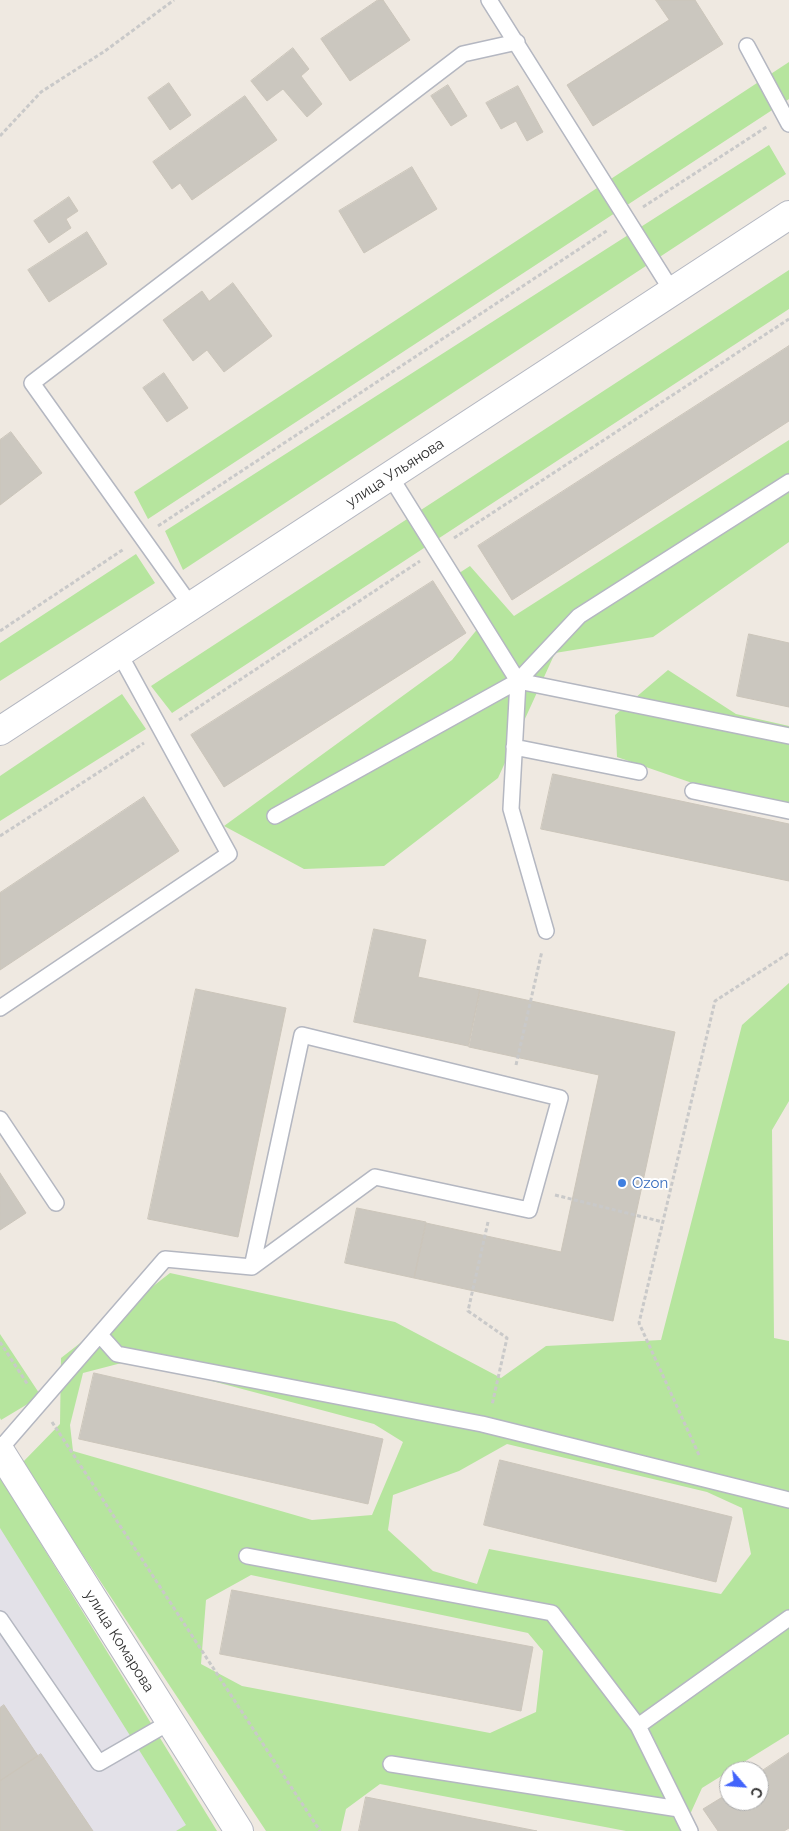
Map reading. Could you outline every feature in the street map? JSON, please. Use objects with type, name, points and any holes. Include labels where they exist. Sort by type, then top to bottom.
[{"type":"main road","name":"улица Ульянова","points":[[0,731],[789,214]]},
{"type":"main road","name":"улица Комарова","points":[[0,1450],[239,1831]]},
{"type":"lane","points":[[490,0],[672,291]]},
{"type":"lane","points":[[190,606],[32,383],[463,54],[517,42]]},
{"type":"lane","points":[[747,46],[787,119]]},
{"type":"lane","points":[[390,476],[518,681],[511,809],[546,931]]},
{"type":"lane","points":[[276,816],[518,681],[579,616],[789,482]]},
{"type":"lane","points":[[0,1008],[229,854],[119,653]]},
{"type":"lane","points":[[518,681],[789,736]]},
{"type":"lane","points":[[514,747],[639,772]]},
{"type":"lane","points":[[693,791],[789,811]]},
{"type":"lane","points":[[0,1450],[165,1259],[252,1267],[375,1177],[530,1210],[560,1098],[302,1035],[252,1267]]},
{"type":"lane","points":[[0,1119],[56,1202]]},
{"type":"lane","points":[[100,1335],[117,1354],[488,1426],[789,1500]]},
{"type":"lane","points":[[247,1556],[552,1613],[638,1726],[690,1831]]},
{"type":"lane","points":[[638,1726],[789,1618]]},
{"type":"lane","points":[[0,1619],[99,1763],[170,1722]]},
{"type":"lane","points":[[391,1764],[679,1809]]},
{"type":"path","points":[[0,136],[41,92],[105,52],[174,0]]},
{"type":"path","points":[[0,631],[626,218],[787,119]]},
{"type":"path","points":[[0,836],[789,319]]},
{"type":"path","points":[[510,1086],[546,931]]},
{"type":"path","points":[[711,1481],[639,1323],[715,1000],[789,953]]},
{"type":"path","points":[[535,1190],[663,1222]]},
{"type":"path","points":[[488,1426],[507,1338],[468,1311],[493,1202]]},
{"type":"path","points":[[0,1342],[320,1831]]},
{"type":"shaded area","points":[[0,1509],[215,1831],[0,1831]]},
{"type":"green space","points":[[789,62],[789,99],[148,519],[134,492]]},
{"type":"green space","points":[[769,145],[786,174],[183,570],[165,531]]},
{"type":"green space","points":[[789,270],[789,309],[172,713],[151,686]]},
{"type":"green space","points":[[789,440],[789,542],[653,637],[555,653],[498,778],[384,866],[304,869],[224,826],[452,660],[484,621],[453,577],[470,566],[514,616]]},
{"type":"green space","points":[[136,554],[155,583],[0,681],[0,643]]},
{"type":"green space","points":[[668,670],[736,714],[789,726],[789,804],[727,795],[617,757],[615,715]]},
{"type":"green space","points":[[122,694],[146,729],[0,821],[0,776]]},
{"type":"green space","points":[[789,983],[789,1101],[772,1130],[774,1338],[789,1341],[789,1734],[746,1761],[719,1761],[719,1777],[702,1788],[687,1821],[693,1831],[626,1831],[380,1784],[346,1809],[341,1831],[266,1831],[22,1463],[60,1424],[61,1358],[170,1273],[395,1322],[501,1378],[546,1346],[661,1340],[742,1025]],"holes":[[[133,1360],[374,1424],[403,1442],[372,1515],[312,1520],[73,1451],[70,1425],[83,1373]],[[507,1444],[707,1492],[742,1508],[751,1554],[721,1594],[489,1549],[477,1584],[433,1571],[388,1530],[393,1495],[459,1471]],[[251,1575],[528,1633],[543,1651],[536,1712],[490,1733],[242,1686],[201,1664],[206,1600]]]},
{"type":"green space","points":[[0,1334],[41,1396],[1,1420],[0,1418]]},
{"type":"green space","points":[[0,1477],[217,1831],[176,1831],[186,1825],[0,1528]]},
{"type":"building","points":[[378,0],[383,0],[410,40],[350,81],[321,39]]},
{"type":"building","points":[[656,0],[695,0],[723,44],[593,126],[567,85],[669,20]]},
{"type":"building","points":[[293,48],[309,69],[301,76],[322,104],[307,117],[283,89],[267,101],[251,81]]},
{"type":"building","points":[[169,83],[191,115],[170,130],[148,98]]},
{"type":"building","points":[[448,85],[467,116],[451,126],[431,96]]},
{"type":"building","points":[[518,86],[543,132],[527,141],[516,121],[501,129],[486,103]]},
{"type":"building","points":[[245,96],[277,140],[192,200],[180,183],[172,189],[153,162]]},
{"type":"building","points":[[412,167],[437,209],[364,253],[339,211]]},
{"type":"building","points":[[69,197],[78,211],[66,219],[71,228],[49,243],[34,221]]},
{"type":"building","points":[[87,232],[107,264],[49,302],[28,270]]},
{"type":"building","points":[[233,283],[272,336],[224,372],[207,350],[193,361],[163,320],[202,291],[209,301]]},
{"type":"building","points":[[789,346],[789,421],[512,600],[478,546]]},
{"type":"building","points":[[164,373],[188,408],[167,422],[143,388]]},
{"type":"building","points":[[11,432],[42,473],[0,505],[0,440]]},
{"type":"building","points":[[433,581],[466,633],[224,787],[191,735]]},
{"type":"building","points":[[749,634],[789,643],[789,707],[737,696]]},
{"type":"building","points":[[553,774],[789,824],[789,881],[541,829]]},
{"type":"building","points":[[144,797],[179,851],[0,970],[0,893]]},
{"type":"building","points":[[374,929],[426,940],[418,977],[480,990],[468,1046],[354,1022]]},
{"type":"building","points":[[196,989],[286,1008],[238,1237],[148,1219]]},
{"type":"building","points":[[480,990],[675,1032],[613,1321],[414,1278],[426,1223],[561,1252],[599,1075],[469,1047]]},
{"type":"building","points":[[0,1173],[26,1213],[0,1230]]},
{"type":"building","points":[[357,1208],[426,1222],[414,1278],[345,1263]]},
{"type":"building","points":[[94,1373],[383,1439],[368,1504],[79,1439]]},
{"type":"building","points":[[500,1460],[732,1517],[716,1582],[484,1525]]},
{"type":"building","points":[[232,1590],[533,1647],[521,1711],[220,1654]]},
{"type":"building","points":[[4,1705],[38,1756],[0,1781],[0,1708]]},
{"type":"building","points":[[789,1753],[789,1828],[784,1831],[718,1831],[703,1809],[719,1799],[719,1811],[769,1811],[769,1766]]},
{"type":"building","points":[[41,1754],[93,1831],[0,1831],[0,1781]]},
{"type":"building","points":[[366,1797],[537,1831],[359,1831]]},
{"type":"place","name":"Ozon","points":[[622,1183]]}]
